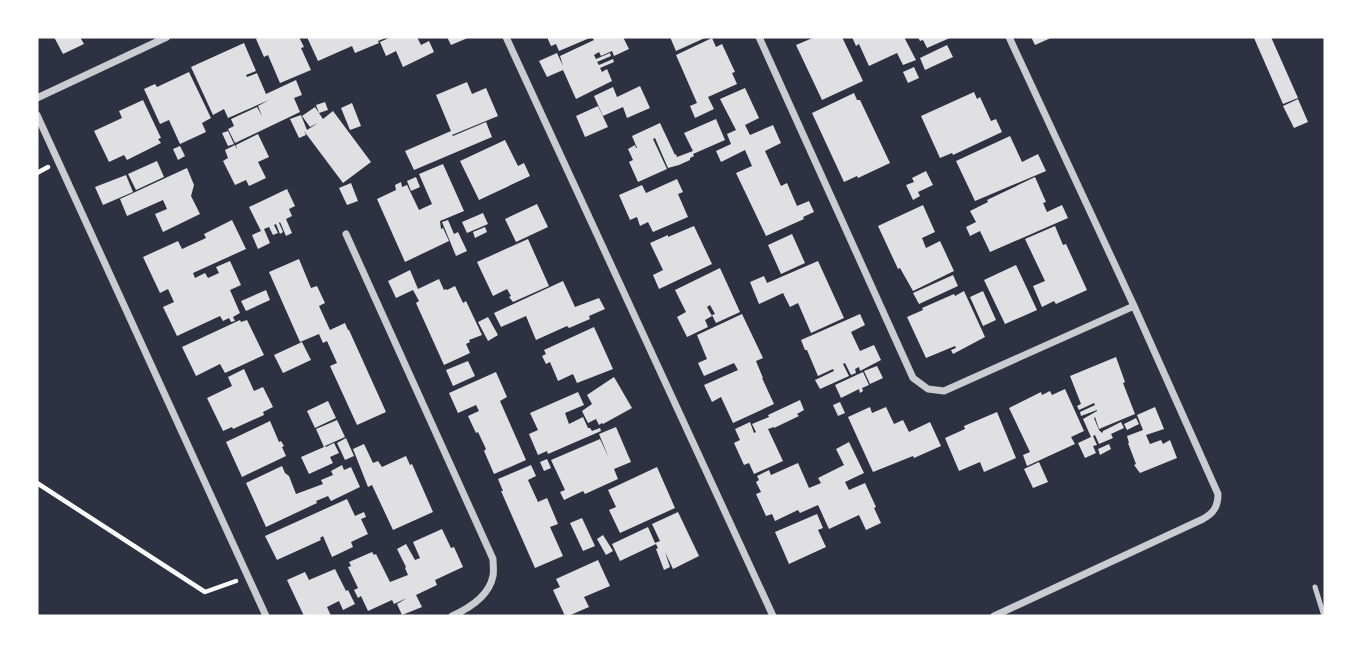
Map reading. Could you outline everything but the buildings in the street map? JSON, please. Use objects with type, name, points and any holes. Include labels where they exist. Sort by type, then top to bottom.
[{"type":"street","points":[[37,98],[167,37]]},
{"type":"street","points":[[506,37],[773,616]]},
{"type":"street","points":[[759,37],[913,378],[928,388],[944,391],[1134,306]]},
{"type":"street","points":[[994,616],[1203,519],[1216,508],[1218,494],[1009,37]]},
{"type":"street","points":[[37,115],[266,616]]},
{"type":"street","points":[[346,234],[493,559],[493,578],[484,597],[452,616]]},
{"type":"lane","points":[[1315,587],[1324,616]]},
{"type":"path","points":[[37,484],[205,592],[248,577]]}]
